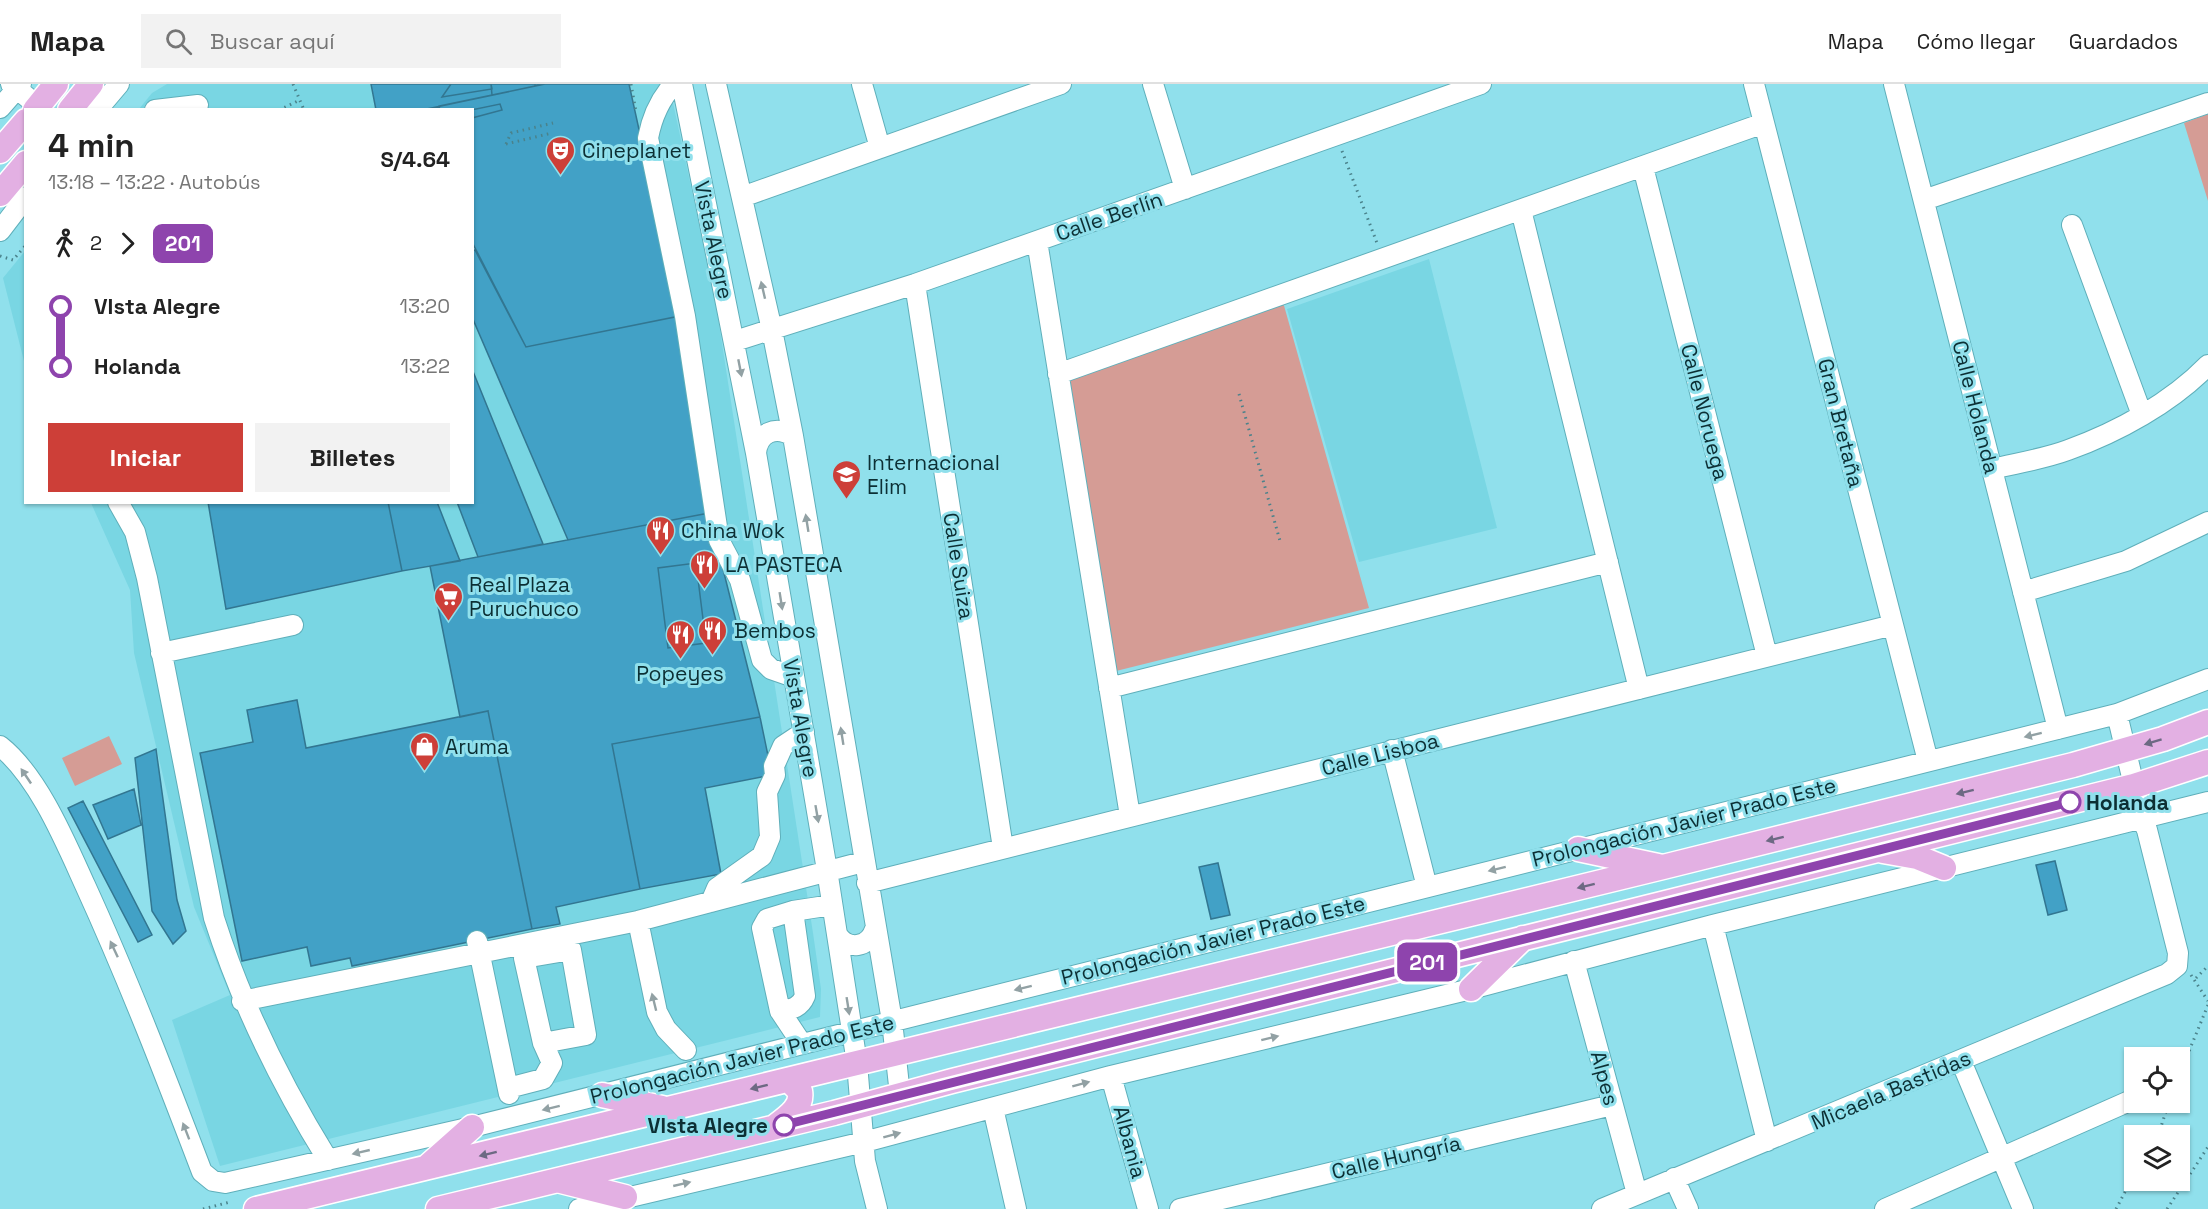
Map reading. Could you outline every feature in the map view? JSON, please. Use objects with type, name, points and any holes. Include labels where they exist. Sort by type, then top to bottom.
[{"type":"main road","points":[[36,108],[56,84]]},
{"type":"main road","points":[[72,108],[91,84]]},
{"type":"main road","points":[[96,108],[103,84]]},
{"type":"main road","points":[[0,151],[24,123]]},
{"type":"main road","points":[[0,194],[24,165]]},
{"type":"main road","name":"Prolongación Javier Prado Este","points":[[256,1209],[1663,867],[2126,750],[2208,722]]},
{"type":"main road","points":[[438,1209],[860,1106],[1872,849],[2134,786],[2208,762]]},
{"type":"main road","points":[[1578,849],[1663,867]]},
{"type":"main road","points":[[1872,849],[1909,855],[1944,868]]},
{"type":"main road","points":[[1471,989],[1523,938]]},
{"type":"main road","points":[[774,1127],[790,1116],[800,1102],[800,1091],[789,1080]]},
{"type":"main road","points":[[602,1095],[668,1110]]},
{"type":"main road","points":[[424,1170],[472,1127]]},
{"type":"main road","points":[[555,1180],[625,1197]]},
{"type":"street","points":[[97,108],[119,84]]},
{"type":"street","points":[[674,84],[659,104],[651,120],[648,138],[685,316],[719,540],[740,580],[762,660],[771,669],[794,677]]},
{"type":"street","name":"Vista Alegre","points":[[682,84],[756,453],[827,870],[857,1063],[864,1142],[877,1209]]},
{"type":"street","name":"Vista Alegre","points":[[716,84],[772,330],[793,436],[863,862],[892,1021],[900,1095]]},
{"type":"street","points":[[862,84],[880,148]]},
{"type":"street","points":[[742,197],[880,148],[1010,93],[1061,84]]},
{"type":"street","points":[[1153,84],[1185,189]]},
{"type":"street","name":"Calle Berlín","points":[[735,341],[915,284],[1185,189],[1336,135],[1450,89],[1481,84]]},
{"type":"street","name":"Gran Bretaña","points":[[1754,84],[1928,761]]},
{"type":"street","name":"Calle Holanda","points":[[1894,84],[2058,729]]},
{"type":"street","points":[[0,108],[16,86],[30,108]]},
{"type":"street","points":[[1924,200],[2208,103]]},
{"type":"street","points":[[172,108],[198,105]]},
{"type":"street","points":[[1058,374],[1764,123]]},
{"type":"street","name":"Calle Noruega","points":[[1643,167],[1767,657]]},
{"type":"street","points":[[0,231],[24,200]]},
{"type":"street","points":[[1521,210],[1639,689]]},
{"type":"street","points":[[2072,225],[2142,415]]},
{"type":"street","points":[[1037,241],[1130,816]]},
{"type":"street","name":"Calle Suiza","points":[[915,284],[1003,848]]},
{"type":"street","points":[[1992,469],[2067,451],[2142,415],[2197,377],[2208,365]]},
{"type":"street","points":[[756,453],[761,437],[768,432],[785,431],[793,436]]},
{"type":"street","points":[[119,504],[135,532],[214,918],[242,1001],[328,1160]]},
{"type":"street","points":[[2023,592],[2126,561],[2208,522]]},
{"type":"street","points":[[1109,688],[1608,562]]},
{"type":"street","name":"Calle Lisboa","points":[[867,882],[1893,625]]},
{"type":"street","points":[[161,653],[293,626]]},
{"type":"street","name":"Prolongación Javier Prado Este","points":[[0,746],[13,756],[56,821],[122,966],[202,1172],[213,1181],[225,1183],[602,1095],[2058,729],[2117,714],[2208,679]]},
{"type":"street","points":[[2117,714],[2178,953],[2177,966]]},
{"type":"street","points":[[711,902],[717,888],[762,856],[770,837],[767,792],[776,775],[774,766],[783,746],[804,732]]},
{"type":"street","points":[[1392,750],[1427,887]]},
{"type":"street","points":[[579,1209],[864,1142],[1111,1076],[1471,989],[1713,925],[2208,802]]},
{"type":"street","points":[[242,1001],[478,947],[638,921],[863,862]]},
{"type":"street","points":[[802,1044],[780,1011],[762,928],[767,919],[793,911],[832,905]]},
{"type":"street","points":[[780,1011],[794,1009],[802,1004],[806,996],[793,911]]},
{"type":"street","points":[[638,921],[657,1012],[666,1029],[686,1050]]},
{"type":"street","points":[[1713,925],[1767,1141]]},
{"type":"street","points":[[837,934],[843,942],[860,945],[870,940],[875,930]]},
{"type":"street","points":[[478,947],[509,1091],[543,1079],[552,1064],[543,1043],[524,958],[571,951],[586,1035],[543,1043]]},
{"type":"street","name":"Alpes","points":[[1574,961],[1637,1194]]},
{"type":"street","name":"Micaela Bastidas","points":[[1602,1209],[2167,974],[2177,966]]},
{"type":"street","points":[[1960,1061],[2004,1159],[2023,1209]]},
{"type":"street","name":"Albania","points":[[1111,1076],[1148,1209]]},
{"type":"street","points":[[1885,1209],[2004,1159],[2124,1104]]},
{"type":"street","name":"Calle Hungría","points":[[1180,1209],[1612,1106]]},
{"type":"street","points":[[993,1108],[1016,1209]]},
{"type":"street","points":[[1674,1178],[1688,1209]]},
{"type":"path","points":[[293,84],[303,108]]},
{"type":"path","points":[[283,108],[300,100]]},
{"type":"path","points":[[552,133],[506,144],[511,133],[553,123]]},
{"type":"path","points":[[1336,135],[1383,259]]},
{"type":"path","points":[[0,256],[13,260],[24,247]]},
{"type":"path","points":[[1239,394],[1280,541]]},
{"type":"path","points":[[2177,966],[2196,978],[2208,1003],[2190,1048]]},
{"type":"path","points":[[2196,978],[2208,966]]},
{"type":"path","points":[[2167,1209],[2208,1147]]},
{"type":"path","points":[[2115,1209],[2125,1191]]},
{"type":"shaded area","name":"Real Plaza Puruchuco","points":[[167,84],[669,84],[715,298],[813,933],[821,989],[820,1017],[220,1166],[172,1020],[230,995],[194,907],[134,653],[130,590],[91,504],[474,504],[474,108],[140,108],[152,93]]},
{"type":"shaded area","points":[[2208,114],[2208,201],[2184,123]]},
{"type":"shaded area","points":[[24,252],[24,361],[3,278]]},
{"type":"shaded area","points":[[1429,259],[1497,528],[1359,562],[1287,309]]},
{"type":"shaded area","points":[[1283,302],[1369,608],[1116,671],[1067,379]]},
{"type":"shaded area","points":[[109,736],[122,764],[75,786],[62,758]]},
{"type":"building","points":[[371,84],[545,84],[431,108],[376,108]]},
{"type":"building","points":[[451,84],[491,84],[492,89],[442,97]]},
{"type":"building","points":[[491,84],[535,84],[535,86],[492,95]]},
{"type":"building","name":"Cineplanet","points":[[545,84],[629,84],[680,316],[526,347],[474,246],[474,108],[440,108],[439,106]]},
{"type":"building","points":[[500,104],[502,110],[474,117],[474,109]]},
{"type":"building","points":[[474,250],[526,347],[680,316],[709,513],[568,540],[474,322]]},
{"type":"building","points":[[474,374],[543,544],[478,557],[458,504],[474,504]]},
{"type":"building","points":[[208,504],[388,504],[402,571],[226,609]]},
{"type":"building","points":[[388,504],[438,504],[460,561],[402,571]]},
{"type":"building","points":[[709,513],[760,717],[612,744],[640,889],[556,907],[560,924],[532,929],[488,711],[460,717],[430,566]]},
{"type":"building","points":[[696,563],[706,643],[668,648],[658,568]]},
{"type":"building","points":[[297,700],[306,748],[488,711],[532,929],[352,966],[350,958],[311,966],[307,947],[242,961],[200,753],[253,742],[247,710]]},
{"type":"building","points":[[760,717],[772,775],[705,788],[721,874],[640,889],[612,744]]},
{"type":"building","points":[[156,749],[177,900],[186,931],[173,944],[152,911],[135,758]]},
{"type":"building","points":[[134,789],[141,825],[108,839],[93,805]]},
{"type":"building","points":[[83,801],[152,935],[138,942],[68,808]]},
{"type":"building","points":[[2055,861],[2067,910],[2048,915],[2036,865]]},
{"type":"building","points":[[1218,863],[1230,915],[1211,919],[1199,867]]},
{"type":"bus line","name":"201","points":[[784,1125],[1872,849],[2070,802]]},
{"type":"place","name":"Cineplanet","points":[[561,176]]},
{"type":"place","name":"Internacional Elim","points":[[846,500]]},
{"type":"place","name":"China Wok","points":[[660,556]]},
{"type":"place","name":"LA PASTECA","points":[[704,590]]},
{"type":"place","name":"Real Plaza Puruchuco","points":[[448,622]]},
{"type":"place","name":"Bembos","points":[[713,656]]},
{"type":"place","name":"Popeyes","points":[[680,660]]},
{"type":"place","name":"Aruma","points":[[424,772]]},
{"type":"place","name":"Holanda","points":[[2070,802]]},
{"type":"place","name":"VIsta Alegre","points":[[784,1125]]}]
